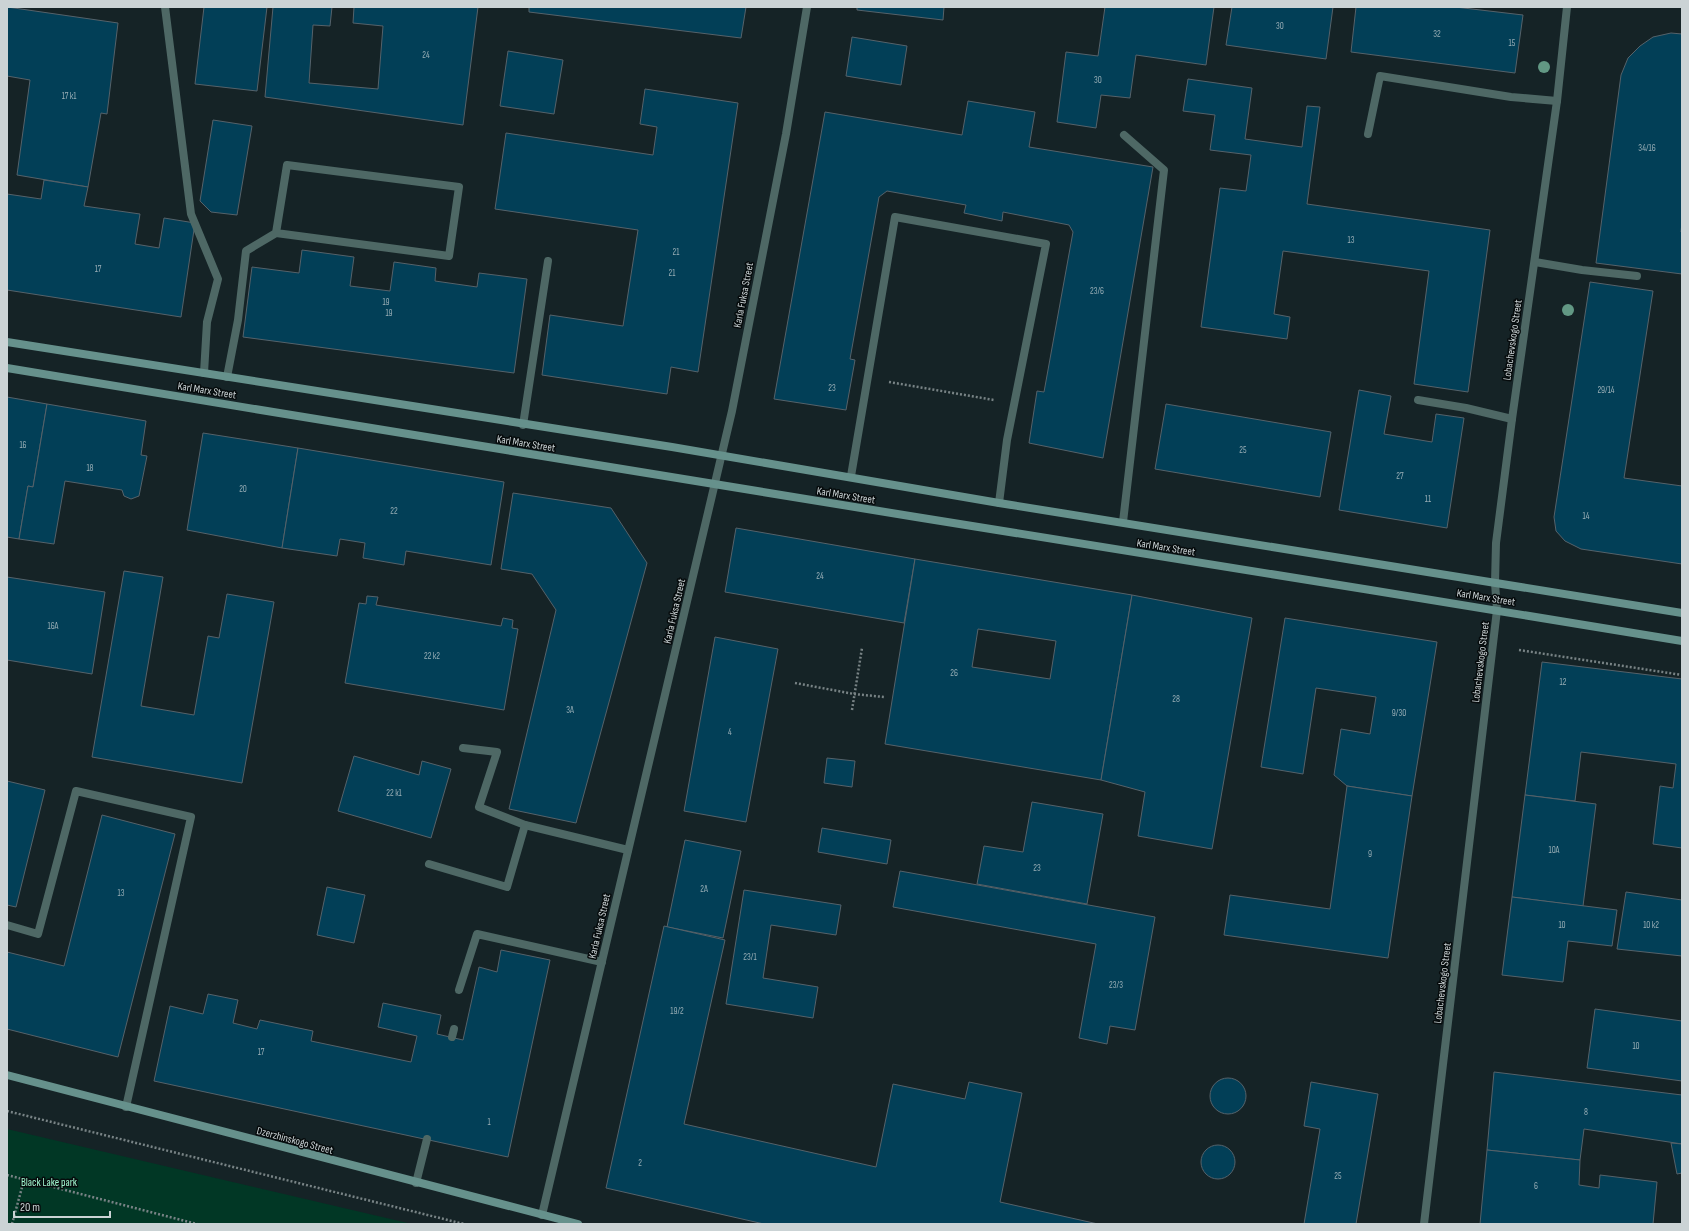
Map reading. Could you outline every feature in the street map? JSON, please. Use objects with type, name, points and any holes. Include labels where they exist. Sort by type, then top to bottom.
[{"type":"main road","name":"Karl Marx Street","points":[[7,342],[523,425],[672,447],[851,476],[999,503],[1682,613]]},
{"type":"main road","name":"Karl Marx Street","points":[[7,368],[715,485],[1682,641]]},
{"type":"main road","name":"Dzerzhinskogo Street","points":[[7,1075],[416,1183],[578,1224]]},
{"type":"street","points":[[165,7],[191,214],[218,279],[207,322],[204,373]]},
{"type":"street","name":"Karla Fuksa Street","points":[[542,1215],[715,485],[738,379],[786,134],[807,7]]},
{"type":"street","name":"Lobachevskogo Street","points":[[1424,1224],[1497,610],[1494,583],[1496,543],[1557,101],[1567,7]]},
{"type":"street","points":[[1368,134],[1380,76],[1511,97],[1557,101]]},
{"type":"street","points":[[1123,522],[1164,170],[1124,135]]},
{"type":"street","points":[[227,377],[238,320],[246,251],[276,233],[449,256],[459,187],[287,165],[276,233]]},
{"type":"street","points":[[851,476],[869,378],[895,217],[1046,244],[1008,440],[999,503]]},
{"type":"street","points":[[523,425],[548,261]]},
{"type":"street","points":[[1535,262],[1582,270],[1637,276]]},
{"type":"street","points":[[1418,400],[1466,408],[1512,419]]},
{"type":"street","points":[[462,748],[497,752],[479,807],[525,825],[628,850]]},
{"type":"street","points":[[7,925],[38,934],[76,791],[190,817],[126,1107]]},
{"type":"street","points":[[429,864],[506,887],[525,825]]},
{"type":"street","points":[[459,990],[477,934],[602,962]]},
{"type":"street","points":[[452,1037],[454,1029]]},
{"type":"street","points":[[416,1183],[427,1140]]},
{"type":"path","points":[[869,378],[1015,403]]},
{"type":"path","points":[[852,710],[862,648]]},
{"type":"path","points":[[1519,650],[1682,675]]},
{"type":"path","points":[[795,683],[854,694],[884,697]]},
{"type":"path","points":[[7,1111],[464,1224]]},
{"type":"path","points":[[7,1175],[197,1224]]},
{"type":"path","points":[[12,1224],[24,1180]]},
{"type":"green space","name":"Black Lake park","points":[[7,1129],[412,1224],[7,1224]]},
{"type":"building","points":[[7,7],[118,23],[107,114],[101,113],[88,187],[17,175],[30,80],[7,76]]},
{"type":"building","points":[[204,7],[267,7],[257,91],[195,84]]},
{"type":"building","points":[[273,7],[332,7],[330,26],[313,25],[309,83],[378,89],[383,26],[353,23],[354,7],[478,7],[463,125],[265,97]]},
{"type":"building","points":[[529,7],[746,7],[741,38],[529,12]]},
{"type":"building","points":[[857,7],[944,7],[943,20],[857,10]]},
{"type":"building","points":[[1105,7],[1214,7],[1206,65],[1136,55],[1130,98],[1101,95],[1096,128],[1057,122],[1066,52],[1098,56]]},
{"type":"building","points":[[1232,7],[1333,7],[1326,59],[1226,45]]},
{"type":"building","points":[[1356,7],[1455,7],[1523,15],[1515,73],[1351,52]]},
{"type":"building","points":[[1671,33],[1682,34],[1682,274],[1596,263],[1621,75],[1628,58],[1640,46],[1653,37]]},
{"type":"building","points":[[852,37],[907,46],[901,85],[846,76]]},
{"type":"building","points":[[508,51],[563,60],[554,114],[500,106]]},
{"type":"building","points":[[1188,79],[1252,88],[1245,139],[1302,147],[1307,106],[1320,107],[1307,204],[1490,230],[1468,392],[1414,384],[1429,271],[1283,251],[1274,314],[1290,317],[1287,339],[1201,327],[1220,188],[1246,191],[1251,155],[1210,150],[1215,115],[1183,111]]},
{"type":"building","points":[[645,89],[738,103],[698,372],[671,367],[667,394],[542,375],[550,315],[623,326],[638,230],[495,209],[506,133],[653,155],[657,127],[640,124]]},
{"type":"building","points":[[968,101],[1035,112],[1029,147],[1153,167],[1103,458],[1029,443],[1037,391],[1044,392],[1073,232],[1069,225],[1003,212],[1002,221],[964,213],[966,205],[887,191],[879,197],[850,359],[855,360],[846,410],[774,399],[825,112],[962,135]]},
{"type":"building","points":[[213,120],[252,126],[237,215],[211,212],[200,201]]},
{"type":"building","points":[[44,180],[88,187],[84,206],[140,214],[135,244],[159,248],[164,218],[195,223],[181,317],[7,290],[7,194],[41,199]]},
{"type":"building","points":[[302,250],[354,257],[350,286],[390,291],[394,262],[436,268],[435,281],[477,287],[479,273],[527,279],[514,373],[243,337],[252,267],[299,273]]},
{"type":"building","points":[[1590,282],[1653,291],[1624,478],[1682,486],[1682,564],[1581,549],[1565,541],[1556,531],[1554,517]]},
{"type":"building","points":[[1359,390],[1391,396],[1384,434],[1432,442],[1436,414],[1464,418],[1447,528],[1339,510]]},
{"type":"building","points":[[7,397],[47,404],[33,487],[28,486],[19,539],[7,537]]},
{"type":"building","points":[[47,404],[146,421],[141,455],[147,456],[139,496],[131,499],[124,496],[122,490],[65,481],[54,544],[19,539],[28,486],[33,487]]},
{"type":"building","points":[[1166,404],[1331,432],[1320,497],[1155,469]]},
{"type":"building","points":[[203,433],[298,448],[282,548],[187,530]]},
{"type":"building","points":[[298,448],[504,482],[491,565],[406,551],[404,565],[363,558],[365,543],[340,539],[337,556],[282,548]]},
{"type":"building","points":[[513,493],[611,508],[647,563],[576,823],[509,809],[556,610],[532,574],[501,569]]},
{"type":"building","points":[[736,528],[915,559],[904,623],[725,592]]},
{"type":"building","points":[[915,559],[1132,595],[1101,780],[885,744]],"holes":[[[978,629],[1056,641],[1050,679],[972,667]]]},
{"type":"building","points":[[124,571],[163,577],[141,706],[194,715],[208,636],[219,638],[227,594],[274,602],[242,783],[92,757]]},
{"type":"building","points":[[7,577],[105,592],[92,674],[7,660]]},
{"type":"building","points":[[1132,595],[1252,618],[1212,849],[1138,836],[1145,792],[1101,780]]},
{"type":"building","points":[[367,596],[378,597],[376,605],[501,626],[503,618],[513,620],[512,628],[518,629],[504,710],[345,683],[359,603],[366,604]]},
{"type":"building","points":[[1285,618],[1437,642],[1412,796],[1347,786],[1334,775],[1341,729],[1370,734],[1376,697],[1316,688],[1303,774],[1261,767]]},
{"type":"building","points":[[715,637],[778,649],[746,822],[684,811]]},
{"type":"building","points":[[1542,662],[1682,679],[1682,848],[1653,844],[1660,786],[1673,788],[1676,764],[1581,752],[1575,801],[1525,795]]},
{"type":"building","points":[[354,756],[419,775],[422,761],[451,769],[431,838],[338,811]]},
{"type":"building","points":[[827,758],[855,761],[852,787],[824,783]]},
{"type":"building","points":[[7,781],[45,790],[16,907],[7,905]]},
{"type":"building","points":[[1347,786],[1412,796],[1388,958],[1224,935],[1230,895],[1330,909]]},
{"type":"building","points":[[1525,795],[1596,804],[1583,906],[1512,897]]},
{"type":"building","points":[[1032,802],[1103,814],[1087,904],[977,884],[984,846],[1023,852]]},
{"type":"building","points":[[102,815],[175,834],[118,1057],[7,1029],[7,952],[64,966]]},
{"type":"building","points":[[822,828],[891,840],[887,864],[818,852]]},
{"type":"building","points":[[685,840],[741,851],[723,938],[667,927]]},
{"type":"building","points":[[900,871],[1155,917],[1135,1030],[1110,1026],[1107,1044],[1079,1038],[1096,944],[893,907]]},
{"type":"building","points":[[327,887],[365,895],[354,943],[317,935]]},
{"type":"building","points":[[744,890],[841,905],[836,935],[771,925],[763,978],[818,987],[813,1018],[726,1004]]},
{"type":"building","points":[[1626,892],[1682,900],[1682,956],[1617,949]]},
{"type":"building","points":[[1512,897],[1617,910],[1612,946],[1568,941],[1563,982],[1502,975]]},
{"type":"building","points":[[664,926],[725,940],[684,1124],[876,1167],[893,1084],[965,1099],[969,1082],[1022,1093],[1000,1202],[1098,1224],[764,1224],[606,1188]]},
{"type":"building","points":[[501,950],[550,960],[508,1157],[154,1081],[170,1006],[203,1014],[208,994],[238,1000],[233,1023],[257,1029],[260,1020],[313,1031],[311,1041],[411,1062],[417,1036],[378,1027],[383,1003],[441,1015],[437,1034],[463,1040],[479,967],[497,972]]},
{"type":"building","points":[[1595,1009],[1682,1021],[1682,1081],[1587,1068]]},
{"type":"building","points":[[1494,1072],[1682,1095],[1682,1144],[1584,1129],[1580,1160],[1487,1150]]},
{"type":"building","points":[[1232,1078],[1241,1083],[1245,1089],[1245,1103],[1241,1109],[1232,1114],[1224,1114],[1215,1109],[1211,1103],[1210,1092],[1215,1083],[1221,1079]]},
{"type":"building","points":[[1311,1082],[1378,1094],[1356,1224],[1304,1224],[1320,1129],[1304,1126]]},
{"type":"building","points":[[1671,1143],[1682,1144],[1682,1173],[1677,1174]]},
{"type":"building","points":[[1215,1145],[1221,1145],[1230,1150],[1234,1156],[1234,1168],[1230,1174],[1221,1179],[1215,1179],[1206,1174],[1201,1165],[1201,1159],[1206,1150]]},
{"type":"building","points":[[1487,1150],[1580,1160],[1579,1185],[1599,1188],[1600,1175],[1657,1182],[1653,1224],[1480,1224]]}]
